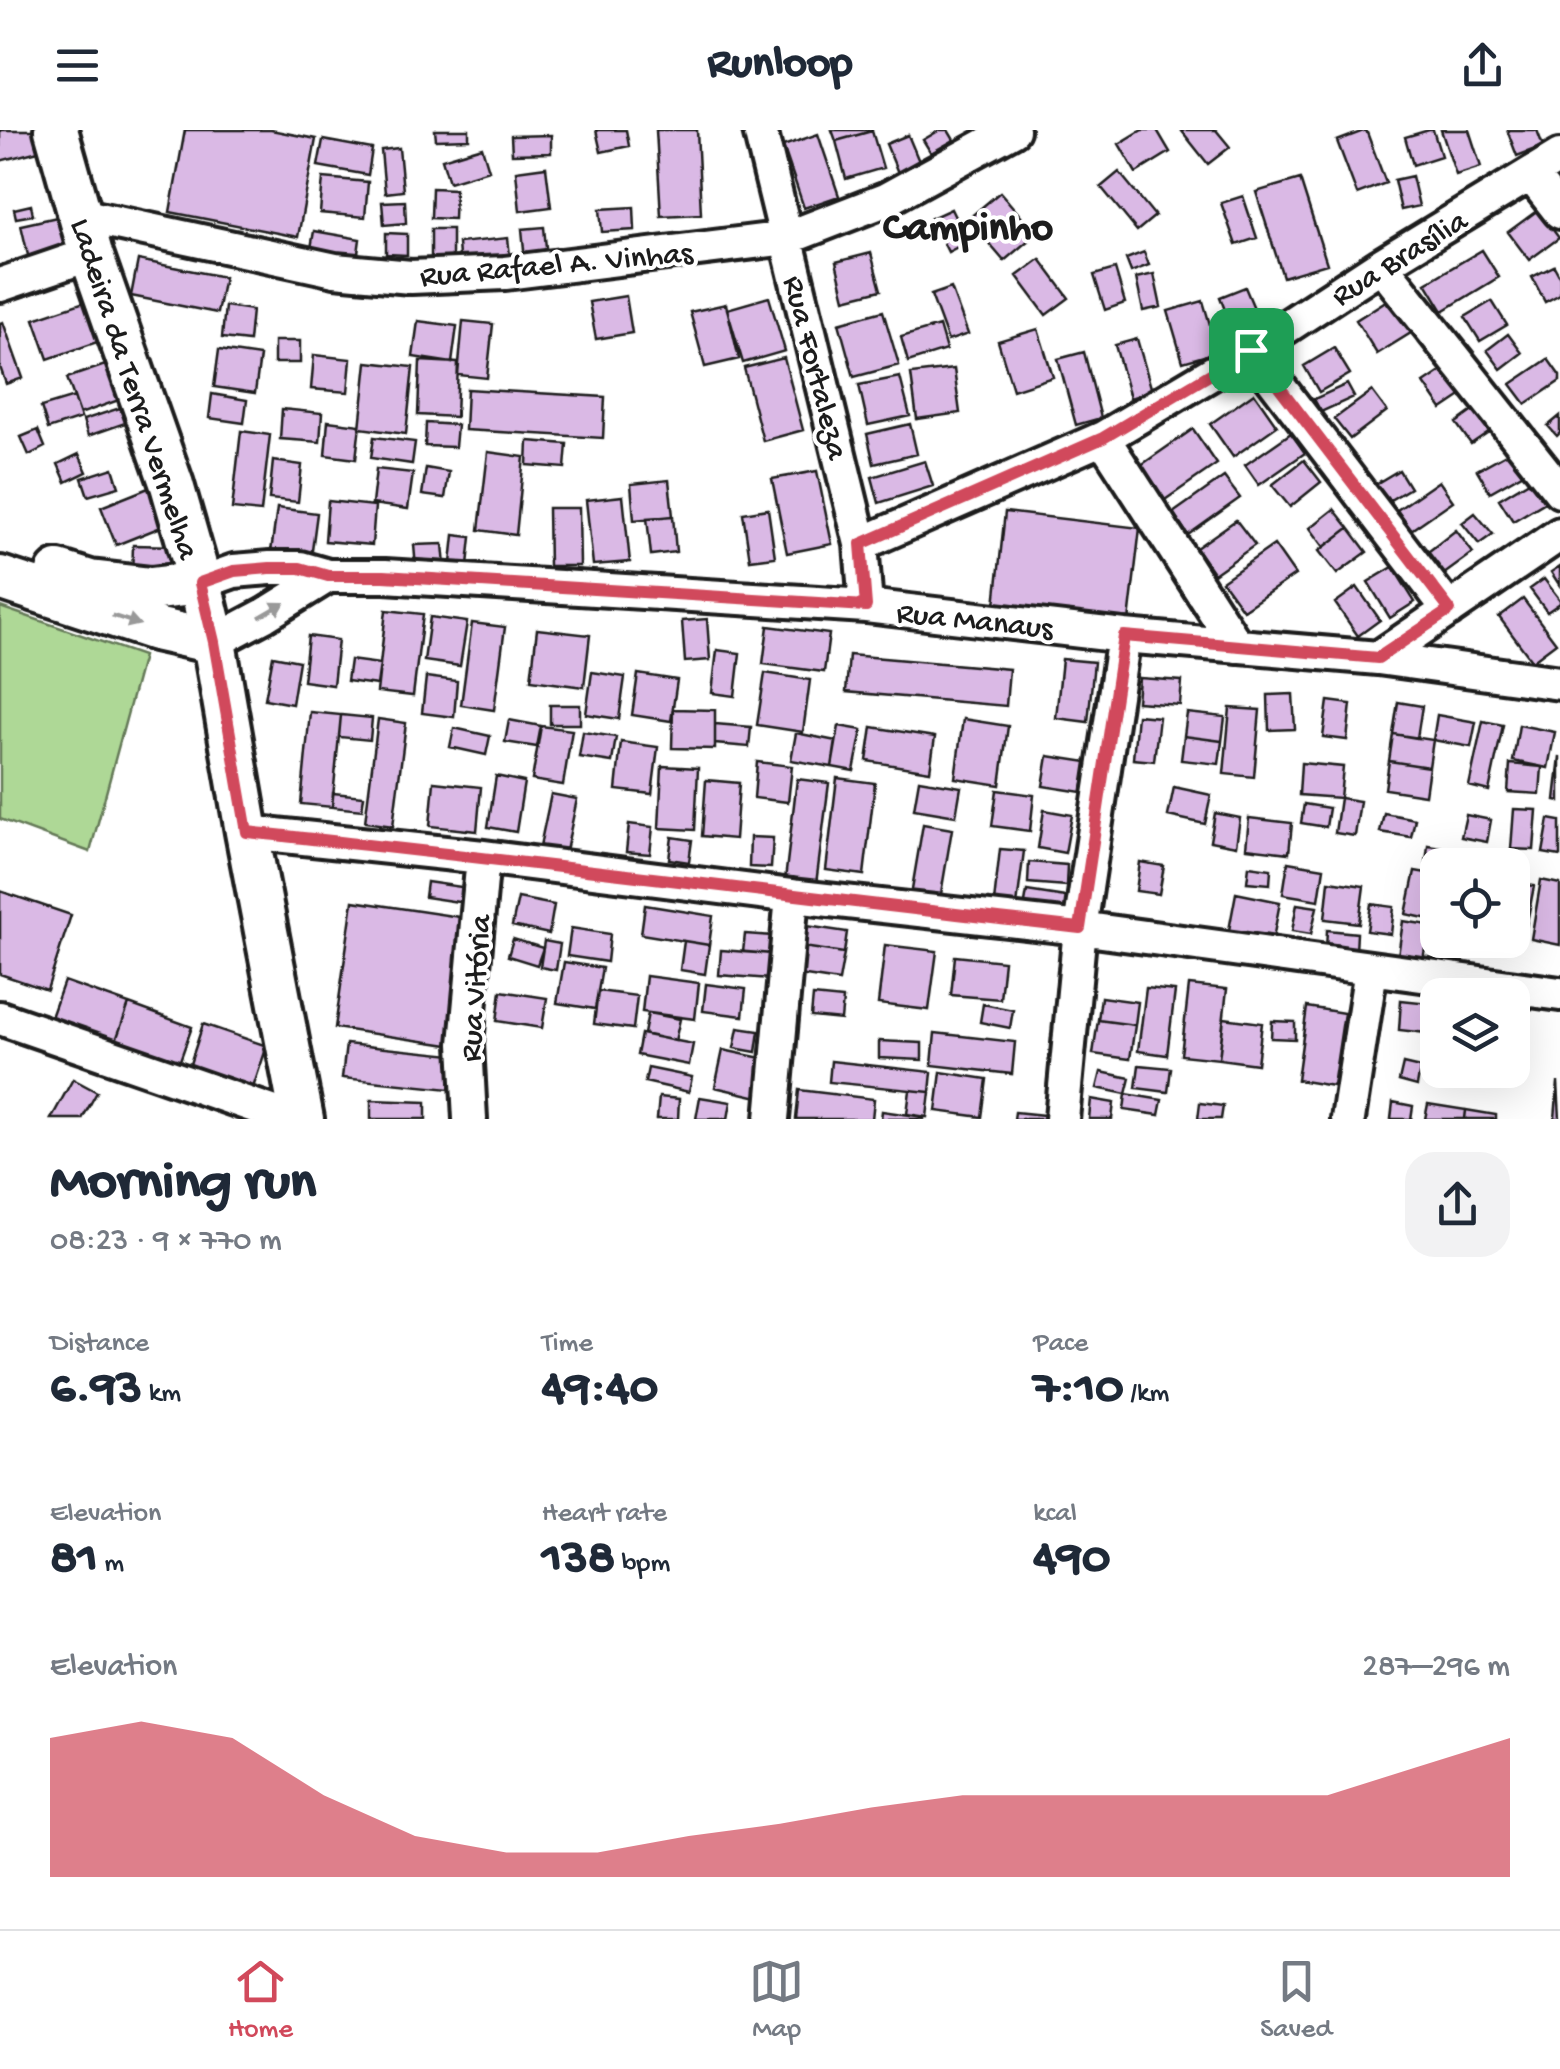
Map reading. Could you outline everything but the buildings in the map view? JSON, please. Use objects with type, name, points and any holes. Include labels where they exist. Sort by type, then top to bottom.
[{"type":"main road","name":"Ladeira da Terra Vermelha","points":[[56,130],[86,235],[172,485],[200,583],[302,1119]]},
{"type":"main road","points":[[0,555],[90,582],[151,589],[200,583]]},
{"type":"main road","points":[[0,578],[155,629],[214,642]]},
{"type":"street","name":"Rua Fortaleza","points":[[760,130],[861,544],[866,606]]},
{"type":"street","name":"Rua Rafael A. Vinhas","points":[[86,235],[411,277],[505,273],[787,238],[885,200],[1012,130]]},
{"type":"street","name":"Rua Brasília","points":[[861,544],[1103,438],[1560,156]]},
{"type":"street","points":[[1531,175],[1560,212]]},
{"type":"street","points":[[0,286],[86,235]]},
{"type":"street","points":[[1381,265],[1560,492]]},
{"type":"street","points":[[1251,350],[1450,610]]},
{"type":"street","points":[[1103,438],[1236,646]]},
{"type":"street","points":[[1378,658],[1560,534]]},
{"type":"street","name":"Rua Manaus","points":[[200,583],[234,571],[300,568],[328,576],[384,576],[866,606],[1124,636],[1378,658],[1560,683]]},
{"type":"street","points":[[214,642],[328,576]]},
{"type":"street","points":[[1062,1119],[1080,928],[1124,636]]},
{"type":"street","points":[[247,832],[483,856],[1080,928],[1560,994]]},
{"type":"street","name":"Rua Vitória","points":[[470,1119],[466,1044],[483,856]]},
{"type":"street","points":[[772,1119],[792,896]]},
{"type":"street","points":[[1348,1119],[1371,969]]},
{"type":"street","points":[[0,1018],[292,1119]]},
{"type":"green space","points":[[0,607],[143,656],[90,852],[0,819]]},
{"type":"district","name":"Campinho","points":[[968,223]]},
{"type":"route","points":[[1251,350],[1450,610],[1378,658],[1124,636],[1080,928],[483,856],[247,832],[200,583],[234,571],[300,568],[328,576],[384,576],[866,606],[861,544],[1103,438],[1251,350]]}]
